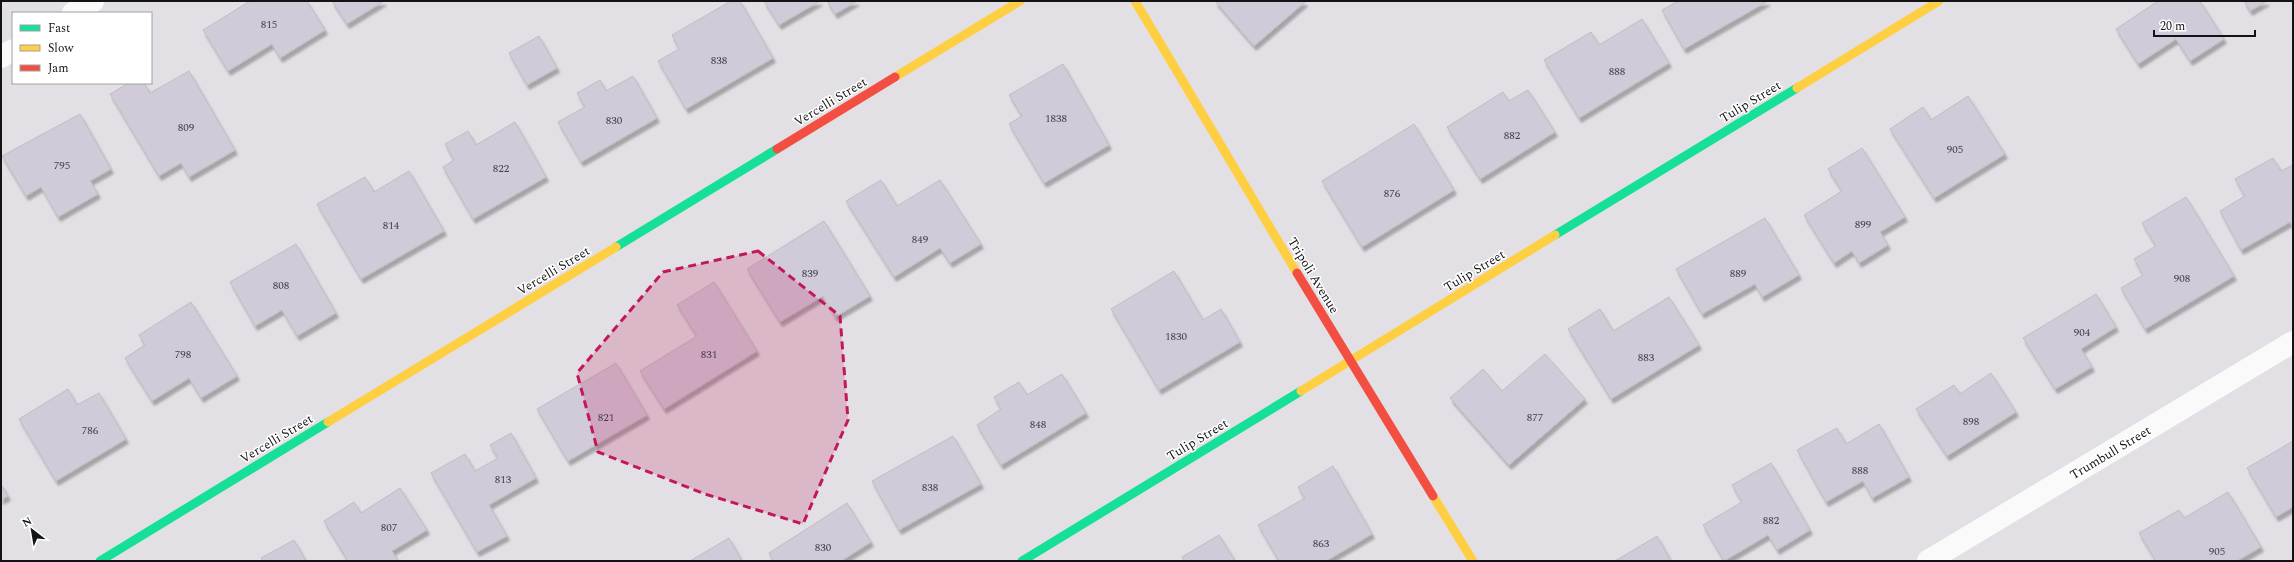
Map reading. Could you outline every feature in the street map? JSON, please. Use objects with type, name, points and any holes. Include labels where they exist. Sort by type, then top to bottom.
[{"type":"street","points":[[75,12],[93,1]]},
{"type":"street","name":"Vercelli Street","points":[[100,561],[1020,1]]},
{"type":"street","name":"Tripoli Avenue","points":[[1135,1],[1350,361],[1473,561]]},
{"type":"street","name":"Tulip Street","points":[[1022,561],[1939,1]]},
{"type":"street","points":[[1,57],[12,51]]},
{"type":"street","name":"Trumbull Street","points":[[1928,561],[2293,342]]},
{"type":"highlighted area","points":[[758,251],[840,316],[848,420],[803,524],[705,494],[598,452],[577,373],[663,272]]},
{"type":"building","points":[[250,1],[307,1],[325,30],[280,58],[272,44],[228,71],[203,30]]},
{"type":"building","points":[[332,1],[384,1],[347,24]]},
{"type":"building","points":[[731,1],[740,1],[773,58],[686,109],[658,61],[679,49],[672,35]]},
{"type":"building","points":[[764,1],[820,1],[779,25]]},
{"type":"building","points":[[827,1],[857,1],[835,14]]},
{"type":"building","points":[[1215,1],[1304,1],[1305,2],[1254,46]]},
{"type":"building","points":[[1678,1],[1768,1],[1684,49],[1662,10]]},
{"type":"building","points":[[2158,1],[2200,1],[2224,39],[2190,61],[2176,39],[2138,64],[2116,29]]},
{"type":"building","points":[[2244,1],[2267,1],[2250,11]]},
{"type":"building","points":[[1642,19],[1669,63],[1579,118],[1544,60],[1591,32],[1599,45]]},
{"type":"building","points":[[539,36],[557,68],[527,85],[509,53]]},
{"type":"building","points":[[1063,64],[1109,145],[1044,183],[1009,124],[1022,116],[1009,95]]},
{"type":"building","points":[[189,71],[235,150],[189,177],[181,163],[159,176],[110,94],[127,84],[145,84],[150,93]]},
{"type":"building","points":[[633,76],[657,118],[581,162],[558,122],[585,107],[577,93],[600,80],[606,91]]},
{"type":"building","points":[[1528,90],[1555,132],[1480,179],[1447,127],[1503,92],[1509,101]]},
{"type":"building","points":[[1968,96],[2005,154],[1934,198],[1890,129],[1923,107],[1931,120]]},
{"type":"building","points":[[80,114],[111,169],[90,181],[98,194],[58,217],[41,187],[26,196],[2,156]]},
{"type":"building","points":[[515,122],[546,177],[473,219],[443,167],[454,160],[445,144],[468,131],[476,145]]},
{"type":"building","points":[[1414,124],[1454,190],[1362,247],[1322,181]]},
{"type":"building","points":[[1862,148],[1905,217],[1880,232],[1888,245],[1859,263],[1852,251],[1834,263],[1804,215],[1842,191],[1828,169]]},
{"type":"building","points":[[2273,158],[2281,171],[2293,165],[2293,228],[2290,222],[2241,250],[2220,211],[2245,196],[2235,179]]},
{"type":"building","points":[[409,171],[444,231],[361,279],[317,204],[365,177],[374,192]]},
{"type":"building","points":[[881,180],[897,206],[940,180],[981,244],[950,263],[940,248],[894,277],[846,201]]},
{"type":"building","points":[[2186,197],[2234,276],[2145,329],[2121,288],[2143,275],[2134,259],[2156,246],[2142,223]]},
{"type":"building","points":[[1765,218],[1799,275],[1762,297],[1755,284],[1702,314],[1676,269]]},
{"type":"building","points":[[824,221],[870,296],[835,317],[823,296],[780,322],[747,269]]},
{"type":"building","points":[[296,244],[336,313],[297,336],[282,310],[255,326],[230,282]]},
{"type":"building","points":[[1174,271],[1203,320],[1221,309],[1240,342],[1159,390],[1111,309]]},
{"type":"building","points":[[714,282],[757,351],[664,409],[640,371],[697,336],[677,305]]},
{"type":"building","points":[[2096,294],[2116,327],[2081,349],[2092,367],[2055,389],[2023,338]]},
{"type":"building","points":[[1669,297],[1699,345],[1611,399],[1568,329],[1600,309],[1613,331]]},
{"type":"building","points":[[191,302],[237,376],[201,398],[189,378],[152,401],[125,358],[145,345],[139,335]]},
{"type":"building","points":[[1545,354],[1585,399],[1509,465],[1450,398],[1483,369],[1502,391]]},
{"type":"building","points":[[616,363],[647,415],[568,461],[537,409]]},
{"type":"building","points":[[1991,373],[2016,412],[1947,456],[1916,409],[1954,385],[1960,394]]},
{"type":"building","points":[[1062,374],[1086,413],[1001,465],[977,425],[1001,409],[994,397],[1019,382],[1027,395]]},
{"type":"building","points":[[68,389],[77,405],[99,393],[126,439],[56,481],[19,419]]},
{"type":"building","points":[[1879,424],[1909,477],[1872,498],[1863,481],[1826,502],[1797,450],[1837,428],[1846,444]]},
{"type":"building","points":[[511,433],[536,478],[489,505],[507,536],[477,552],[431,473],[465,454],[475,471],[498,458],[490,445]]},
{"type":"building","points":[[953,436],[981,484],[899,530],[872,481]]},
{"type":"building","points":[[2293,441],[2293,507],[2276,517],[2247,468]]},
{"type":"building","points":[[1771,463],[1810,530],[1777,550],[1768,535],[1724,561],[1703,525],[1742,502],[1732,485]]},
{"type":"building","points":[[1333,466],[1372,534],[1326,561],[1279,561],[1258,525],[1305,498],[1298,487]]},
{"type":"building","points":[[1,484],[8,496],[1,500]]},
{"type":"building","points":[[400,488],[427,530],[392,551],[398,561],[348,561],[324,521],[354,502],[361,513]]},
{"type":"building","points":[[2228,492],[2261,547],[2237,561],[2156,561],[2139,533],[2179,510],[2184,518]]},
{"type":"building","points":[[847,503],[871,542],[841,561],[773,561],[769,553]]},
{"type":"building","points":[[1219,535],[1235,561],[1184,561],[1182,557]]},
{"type":"building","points":[[1657,536],[1671,561],[1615,561]]},
{"type":"building","points":[[729,538],[742,561],[690,561]]},
{"type":"building","points":[[294,540],[306,561],[263,561],[261,558]]},
{"type":"traffic: fast","points":[[1555,235],[1797,88]]},
{"type":"traffic: fast","points":[[616,247],[777,149]]},
{"type":"traffic: fast","points":[[1022,561],[1301,391]]},
{"type":"traffic: fast","points":[[100,561],[328,422]]},
{"type":"traffic: slow","points":[[895,77],[1020,1]]},
{"type":"traffic: slow","points":[[1135,1],[1297,273]]},
{"type":"traffic: slow","points":[[1797,88],[1939,1]]},
{"type":"traffic: slow","points":[[1301,391],[1555,235]]},
{"type":"traffic: slow","points":[[328,422],[616,247]]},
{"type":"traffic: slow","points":[[1433,496],[1473,561]]},
{"type":"traffic: jam","points":[[777,149],[895,77]]},
{"type":"traffic: jam","points":[[1297,273],[1433,496]]}]
